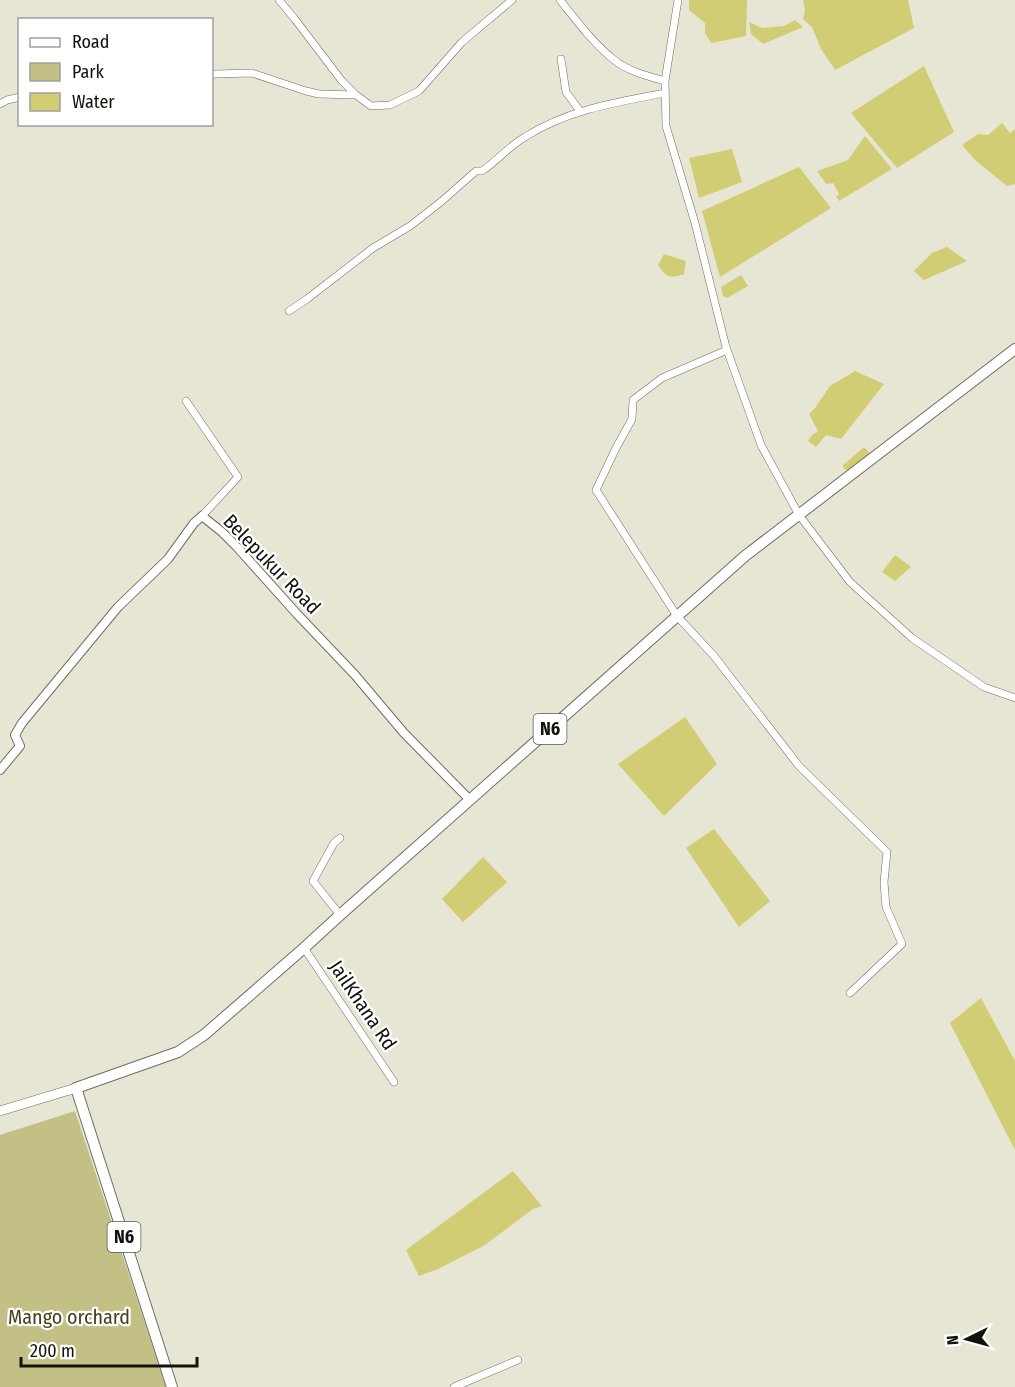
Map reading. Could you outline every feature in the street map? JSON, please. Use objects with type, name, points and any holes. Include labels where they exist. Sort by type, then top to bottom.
[{"type":"highway","name":"N6","points":[[172,1387],[76,1088],[178,1052],[204,1035],[746,556],[1015,349]]},
{"type":"main road","points":[[0,1111],[76,1088]]},
{"type":"street","points":[[279,0],[356,95],[371,106],[390,105],[419,91],[462,42],[512,0]]},
{"type":"street","points":[[560,0],[588,34],[614,60],[644,75],[665,81]]},
{"type":"street","points":[[678,0],[665,81],[666,126],[695,223],[727,350],[761,445],[799,515],[850,582],[912,638],[984,687],[1015,698]]},
{"type":"street","points":[[561,58],[566,92],[580,111]]},
{"type":"street","points":[[213,75],[252,73],[319,94],[356,95]]},
{"type":"street","points":[[289,310],[307,299],[373,248],[410,226],[465,179],[494,163],[522,138],[580,111],[665,93]]},
{"type":"street","points":[[0,104],[18,97]]},
{"type":"street","points":[[727,350],[662,378],[633,400],[632,419],[597,490],[677,616],[714,656],[799,766],[887,852],[884,882],[886,907],[902,944],[849,993]]},
{"type":"street","points":[[186,401],[238,477],[202,516]]},
{"type":"street","name":"Belepukur Road","points":[[0,770],[20,746],[15,735],[22,723],[118,607],[168,559],[194,523],[202,516],[237,547],[356,675],[404,733],[470,800]]},
{"type":"street","points":[[340,838],[334,843],[313,881],[340,915]]},
{"type":"street","name":"JailKhana Rd","points":[[304,948],[394,1082]]},
{"type":"street","points":[[454,1387],[518,1360]]},
{"type":"green space","name":"Mango orchard","points":[[75,1111],[166,1387],[0,1387],[0,1135]]},
{"type":"water","points":[[689,0],[747,0],[746,36],[711,43],[705,33],[705,23],[689,10]]},
{"type":"water","points":[[803,0],[908,0],[914,28],[835,70],[821,49],[812,27],[803,19],[805,10]]},
{"type":"water","points":[[795,20],[803,27],[763,44],[751,34],[749,22],[762,28],[784,26]]},
{"type":"water","points":[[924,66],[954,132],[897,168],[851,113]]},
{"type":"water","points":[[1002,123],[1010,133],[1015,129],[1015,184],[1007,186],[975,160],[962,145],[978,134],[988,135]]},
{"type":"water","points":[[865,136],[892,169],[839,201],[836,197],[839,194],[833,183],[826,184],[817,171],[848,160]]},
{"type":"water","points":[[732,149],[742,182],[699,198],[689,158]]},
{"type":"water","points":[[799,167],[831,208],[720,277],[702,211]]},
{"type":"water","points":[[947,247],[967,261],[924,280],[914,271],[932,253]]},
{"type":"water","points":[[664,254],[686,261],[684,274],[672,277],[664,273],[658,265]]},
{"type":"water","points":[[741,275],[748,286],[727,298],[723,296],[721,287]]},
{"type":"water","points":[[855,371],[884,384],[841,439],[826,435],[816,447],[808,441],[818,431],[809,414],[830,386]]},
{"type":"water","points":[[864,447],[871,454],[849,473],[842,466]]},
{"type":"water","points":[[895,555],[911,567],[895,581],[882,572]]},
{"type":"water","points":[[685,717],[717,764],[664,816],[618,764]]},
{"type":"water","points":[[714,829],[770,901],[739,927],[686,848]]},
{"type":"water","points":[[483,857],[507,882],[463,922],[442,899]]},
{"type":"water","points":[[981,998],[1015,1061],[1015,1150],[950,1023]]},
{"type":"water","points":[[513,1171],[542,1206],[533,1209],[485,1245],[419,1276],[406,1250]]}]
